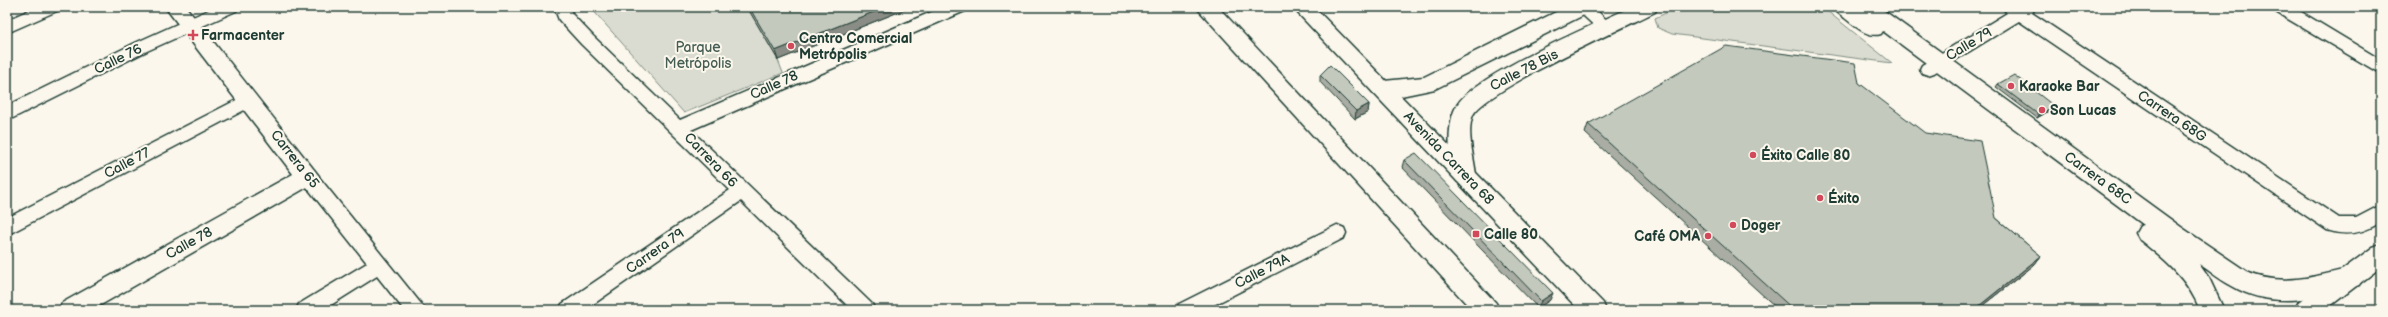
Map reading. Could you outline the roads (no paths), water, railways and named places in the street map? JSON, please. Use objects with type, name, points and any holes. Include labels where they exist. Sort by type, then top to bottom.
[{"type":"main road","name":"Carrera 65","points":[[175,7],[308,176]]},
{"type":"main road","points":[[1206,7],[1487,310]]},
{"type":"main road","name":"Avenida Carrera 68","points":[[1302,7],[1382,88],[1594,310]]},
{"type":"main road","points":[[1382,88],[1416,87],[1428,84],[1582,7]]},
{"type":"main road","name":"Calle 78 Bis","points":[[1465,175],[1461,142],[1462,118],[1465,109],[1473,98],[1502,81],[1648,7]]},
{"type":"main road","name":"Carrera 68C","points":[[1844,7],[1934,66],[2153,228],[2241,280],[2258,287],[2283,291],[2295,291],[2351,278]]},
{"type":"main road","name":"Carrera 68C","points":[[1865,7],[1934,66]]},
{"type":"main road","name":"Calle 78","points":[[71,310],[308,176]]},
{"type":"main road","name":"Carrera 68C","points":[[2153,228],[2189,267],[2204,289],[2212,310]]},
{"type":"main road","points":[[2307,310],[2381,254]]},
{"type":"street","points":[[7,27],[51,7]]},
{"type":"street","name":"Calle 76","points":[[7,114],[230,7]]},
{"type":"street","name":"Carrera 66","points":[[562,7],[565,16],[587,40],[679,128],[741,192],[865,310]]},
{"type":"street","name":"Calle 78","points":[[679,128],[856,50],[959,7]]},
{"type":"street","points":[[1582,7],[1607,28]]},
{"type":"street","points":[[2280,7],[2381,68]]},
{"type":"street","name":"Calle 79","points":[[1934,66],[2020,9]]},
{"type":"street","name":"Carrera 68G","points":[[2020,9],[2334,225],[2342,227],[2361,224],[2381,212]]},
{"type":"street","name":"Calle 77","points":[[7,227],[248,100]]},
{"type":"street","name":"Carrera 65","points":[[308,176],[416,310]]},
{"type":"street","name":"Carrera 79","points":[[569,310],[741,192]]},
{"type":"street","name":"Calle 79A","points":[[1186,310],[1337,233]]},
{"type":"street","points":[[306,310],[380,265]]},
{"type":"place","name":"Farmacenter","points":[[193,35]]},
{"type":"place","name":"Centro Comercial Metrópolis","points":[[791,46]]},
{"type":"place","name":"Karaoke Bar","points":[[2011,86]]},
{"type":"place","name":"Son Lucas","points":[[2042,110]]},
{"type":"place","name":"Éxito Calle 80","points":[[1753,155]]},
{"type":"place","name":"Éxito","points":[[1820,198]]},
{"type":"place","name":"Doger","points":[[1733,225]]},
{"type":"place","name":"Calle 80","points":[[1476,234]]},
{"type":"place","name":"Café OMA","points":[[1708,236]]},
{"type":"park label","name":"Parque Metrópolis","points":[[698,56]]}]
